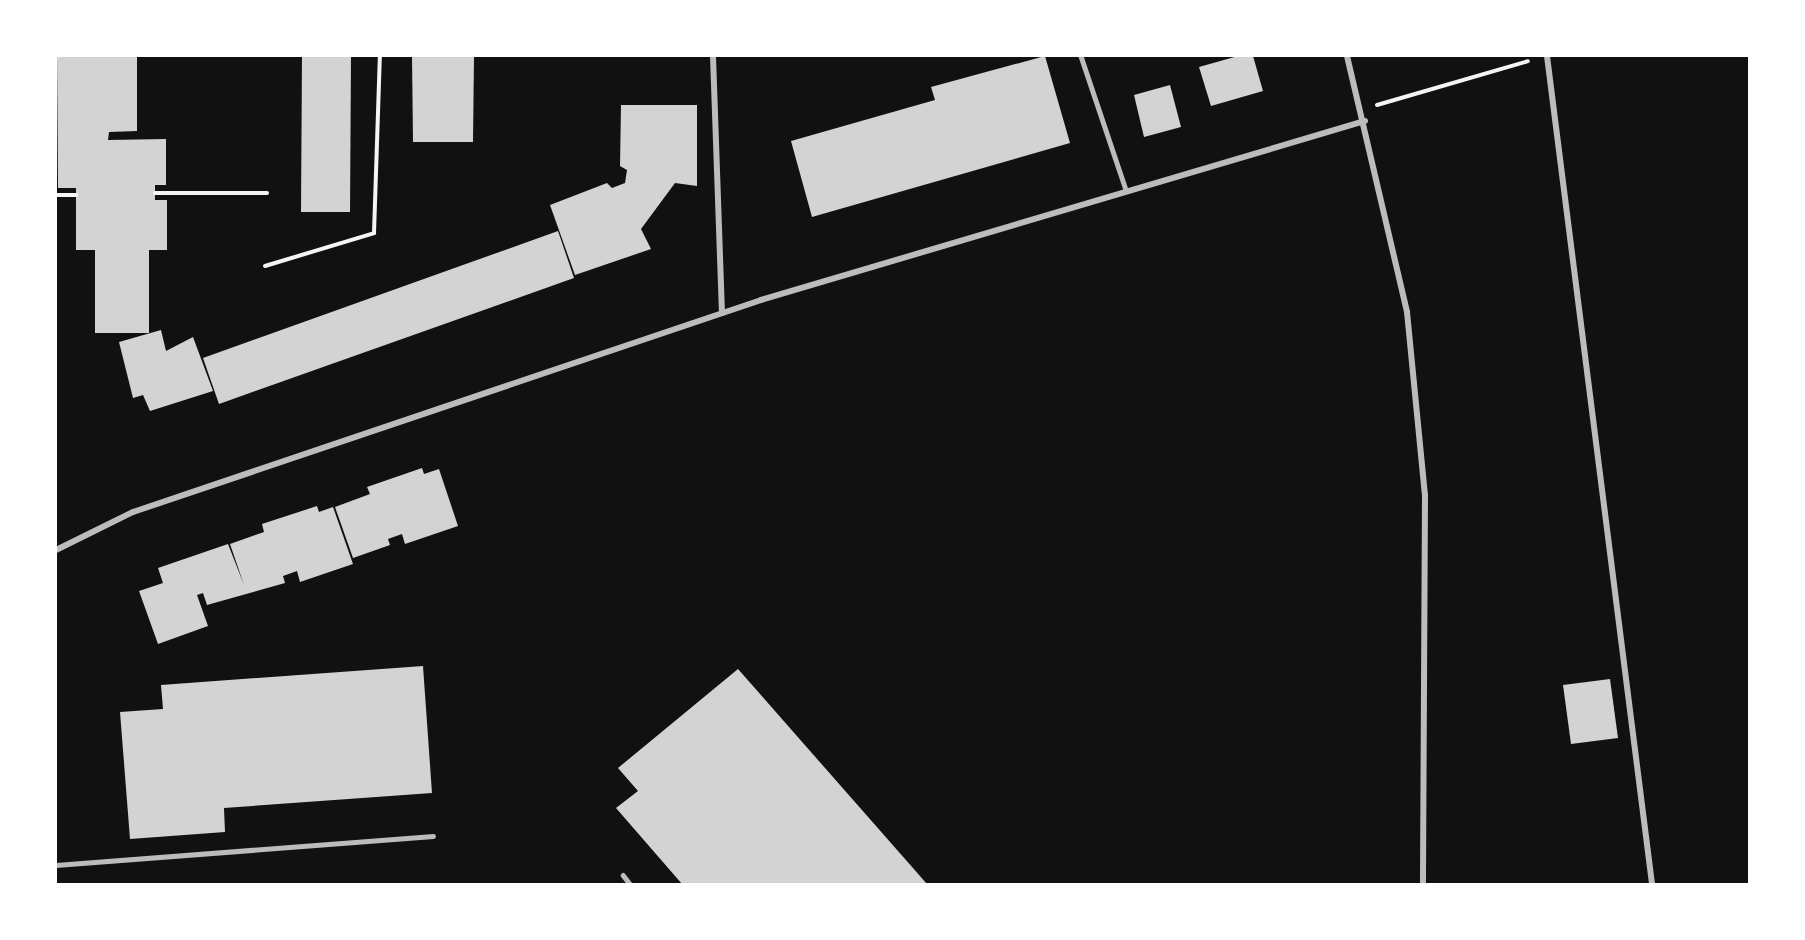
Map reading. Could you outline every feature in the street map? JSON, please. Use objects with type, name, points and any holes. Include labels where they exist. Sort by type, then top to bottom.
[{"type":"street","points":[[713,56],[722,313]]},
{"type":"street","points":[[1347,56],[1365,121],[1407,312],[1425,495],[1423,885]]},
{"type":"street","points":[[1547,56],[1652,885]]},
{"type":"street","points":[[56,550],[133,512],[722,313],[1126,190],[1365,121]]},
{"type":"lane","points":[[1082,56],[1126,190]]},
{"type":"lane","points":[[56,865],[433,836]]},
{"type":"lane","points":[[623,875],[630,885]]},
{"type":"path","points":[[265,266],[374,233],[380,56]]},
{"type":"path","points":[[1362,109],[1547,56]]},
{"type":"path","points":[[155,193],[267,193]]},
{"type":"path","points":[[56,195],[76,195]]},
{"type":"building","points":[[57,56],[137,56],[137,131],[109,132],[108,140],[166,139],[166,185],[155,185],[155,200],[167,200],[167,250],[149,250],[149,333],[95,333],[95,250],[76,250],[76,188],[58,188]]},
{"type":"building","points":[[302,56],[351,56],[350,212],[301,212]]},
{"type":"building","points":[[412,56],[474,56],[473,142],[413,142]]},
{"type":"building","points":[[1045,56],[1070,143],[812,217],[791,141],[935,100],[931,87]]},
{"type":"building","points":[[1238,56],[1253,56],[1263,91],[1211,106],[1199,67]]},
{"type":"building","points":[[1170,85],[1181,127],[1144,137],[1134,95]]},
{"type":"building","points":[[621,105],[697,105],[697,186],[675,183],[641,229],[651,249],[575,275],[550,205],[607,183],[612,188],[625,183],[627,170],[620,166]]},
{"type":"building","points":[[558,231],[574,278],[219,404],[203,358]]},
{"type":"building","points":[[161,330],[166,351],[193,337],[213,391],[150,411],[143,395],[133,398],[119,342]]},
{"type":"building","points":[[422,468],[424,474],[439,469],[458,526],[405,544],[402,534],[388,539],[390,545],[353,558],[335,507],[370,494],[367,487]]},
{"type":"building","points":[[317,506],[319,512],[333,507],[353,564],[300,582],[297,571],[283,576],[285,583],[207,605],[203,593],[197,595],[208,626],[158,644],[139,591],[163,583],[158,568],[228,544],[244,585],[230,544],[264,532],[262,524]]},
{"type":"building","points":[[423,666],[432,793],[224,808],[225,832],[130,839],[120,712],[163,709],[161,685]]},
{"type":"building","points":[[738,669],[927,884],[682,884],[616,808],[638,791],[618,768]]},
{"type":"building","points":[[1610,679],[1618,738],[1571,744],[1563,685]]}]
